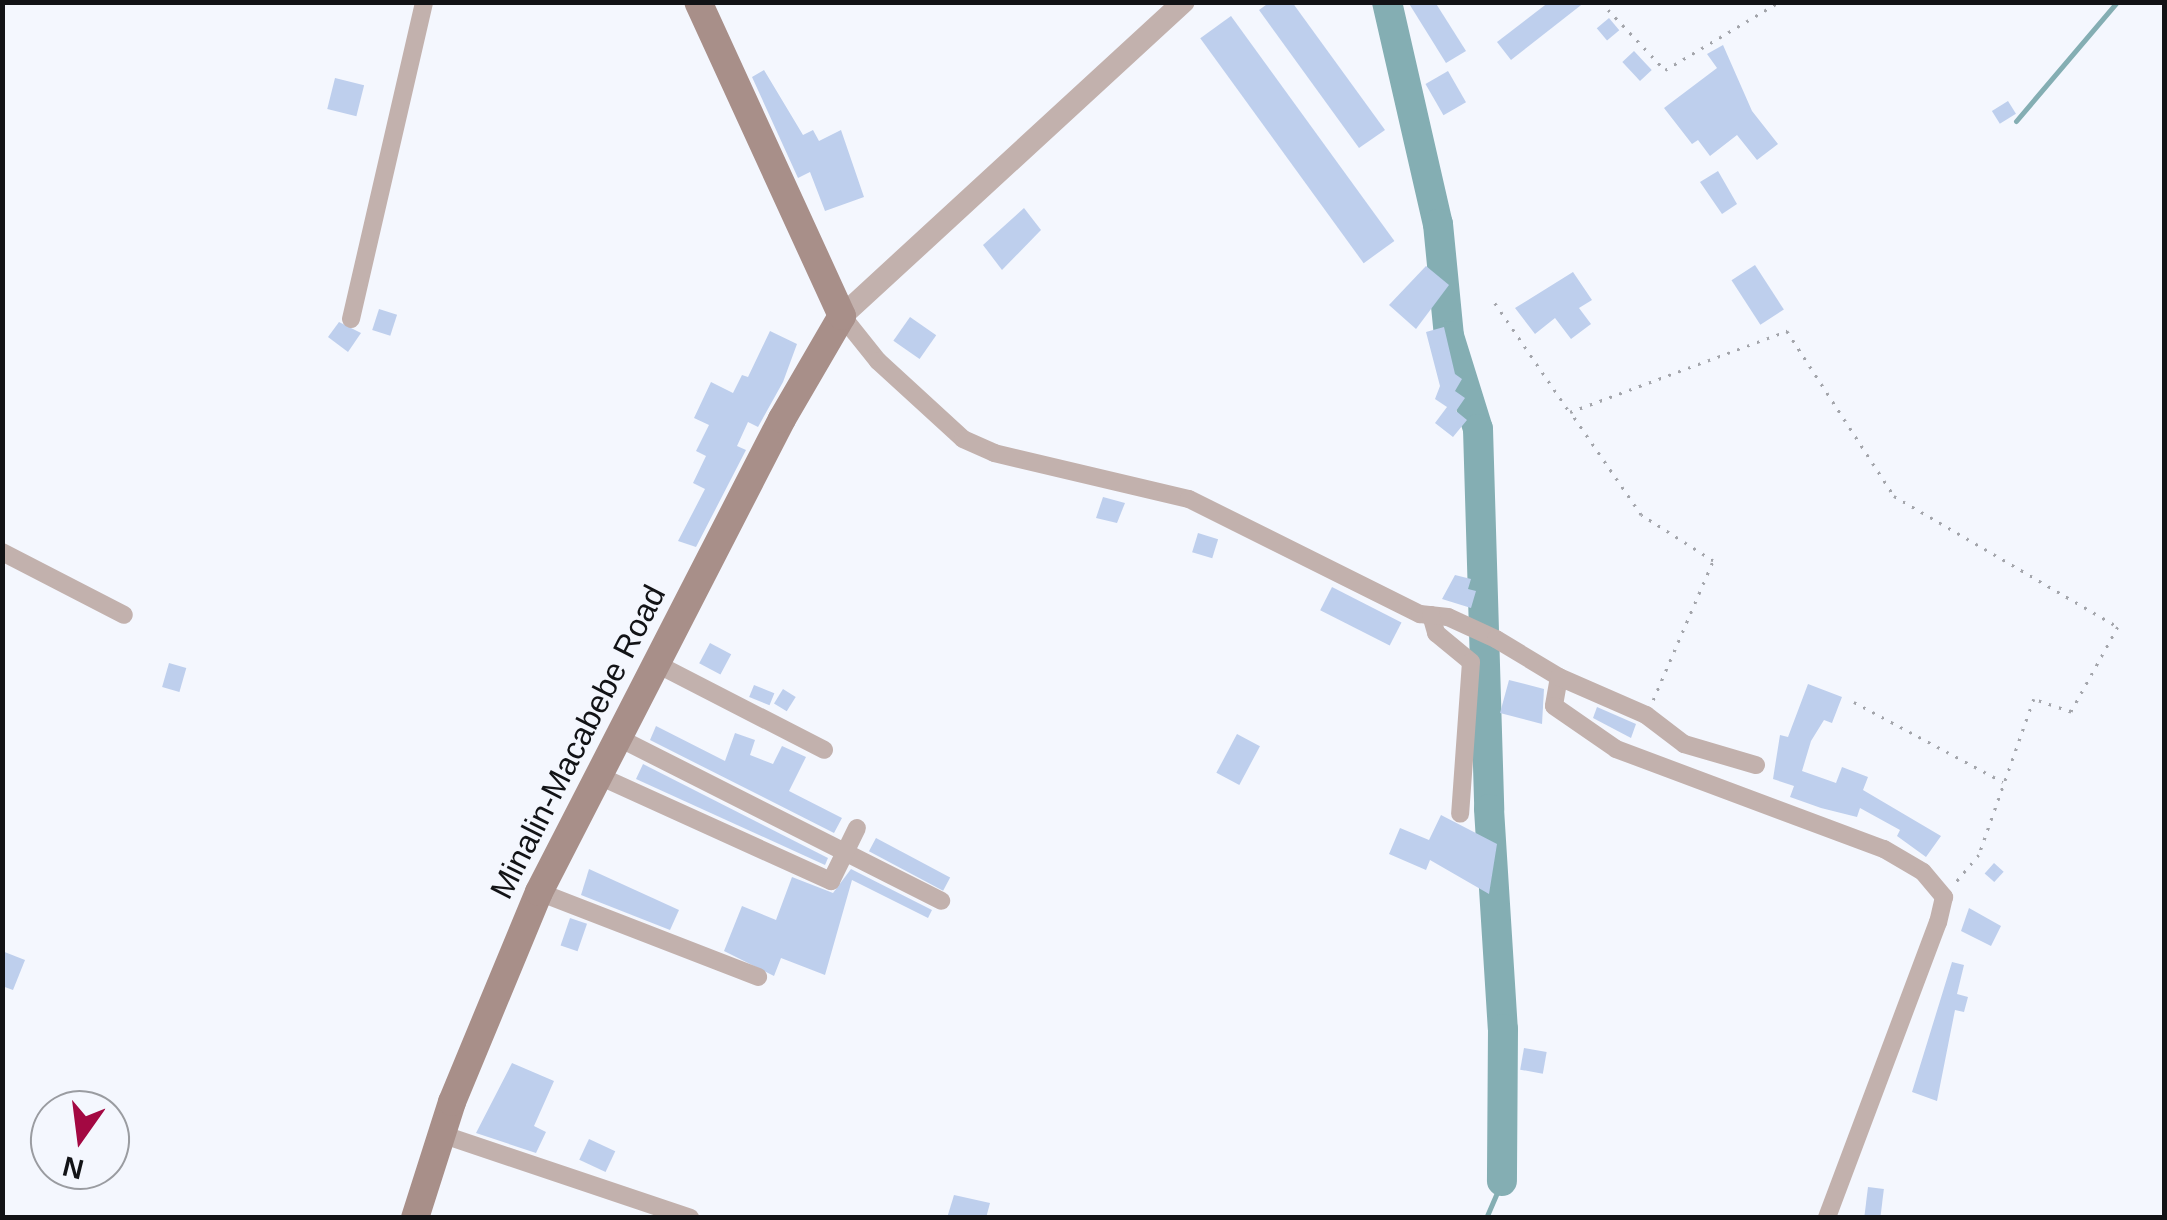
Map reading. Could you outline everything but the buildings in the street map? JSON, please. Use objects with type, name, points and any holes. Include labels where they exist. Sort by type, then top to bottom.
[{"type":"main road","points":[[698,2],[842,316]]},
{"type":"main road","name":"Minalin-Macabebe Road","points":[[415,1218],[441,1134],[539,892],[655,662],[842,316]]},
{"type":"street","points":[[350,319],[424,2]]},
{"type":"street","points":[[1183,2],[842,316],[878,361],[963,439],[994,453],[1190,500],[1496,639],[1559,677],[1646,715],[1684,744],[1756,765]]},
{"type":"street","points":[[2,552],[124,616]]},
{"type":"street","points":[[1440,616],[1436,633],[1471,662],[1460,814]]},
{"type":"street","points":[[655,662],[824,750]]},
{"type":"street","points":[[1559,677],[1554,706],[1595,737],[1884,849],[1923,872],[1944,897],[1827,1218]]},
{"type":"street","points":[[619,738],[941,901]]},
{"type":"street","points":[[597,774],[831,881],[858,828]]},
{"type":"street","points":[[539,892],[758,977]]},
{"type":"street","points":[[441,1134],[690,1218]]},
{"type":"path","points":[[1600,2],[1665,70],[1779,2]]},
{"type":"path","points":[[1494,303],[1641,515],[1713,561],[1646,715]]},
{"type":"path","points":[[1570,412],[1787,331],[1894,496],[2118,627],[2071,712],[2034,699],[1978,855],[1944,897]]},
{"type":"path","points":[[1854,702],[2004,783]]},
{"type":"waterway","points":[[1387,2],[1438,224],[1449,336],[1478,429],[1489,809],[1503,1029],[1502,1181]]},
{"type":"waterway","points":[[2016,121],[2117,2]]},
{"type":"waterway","points":[[1486,1218],[1502,1181]]}]
